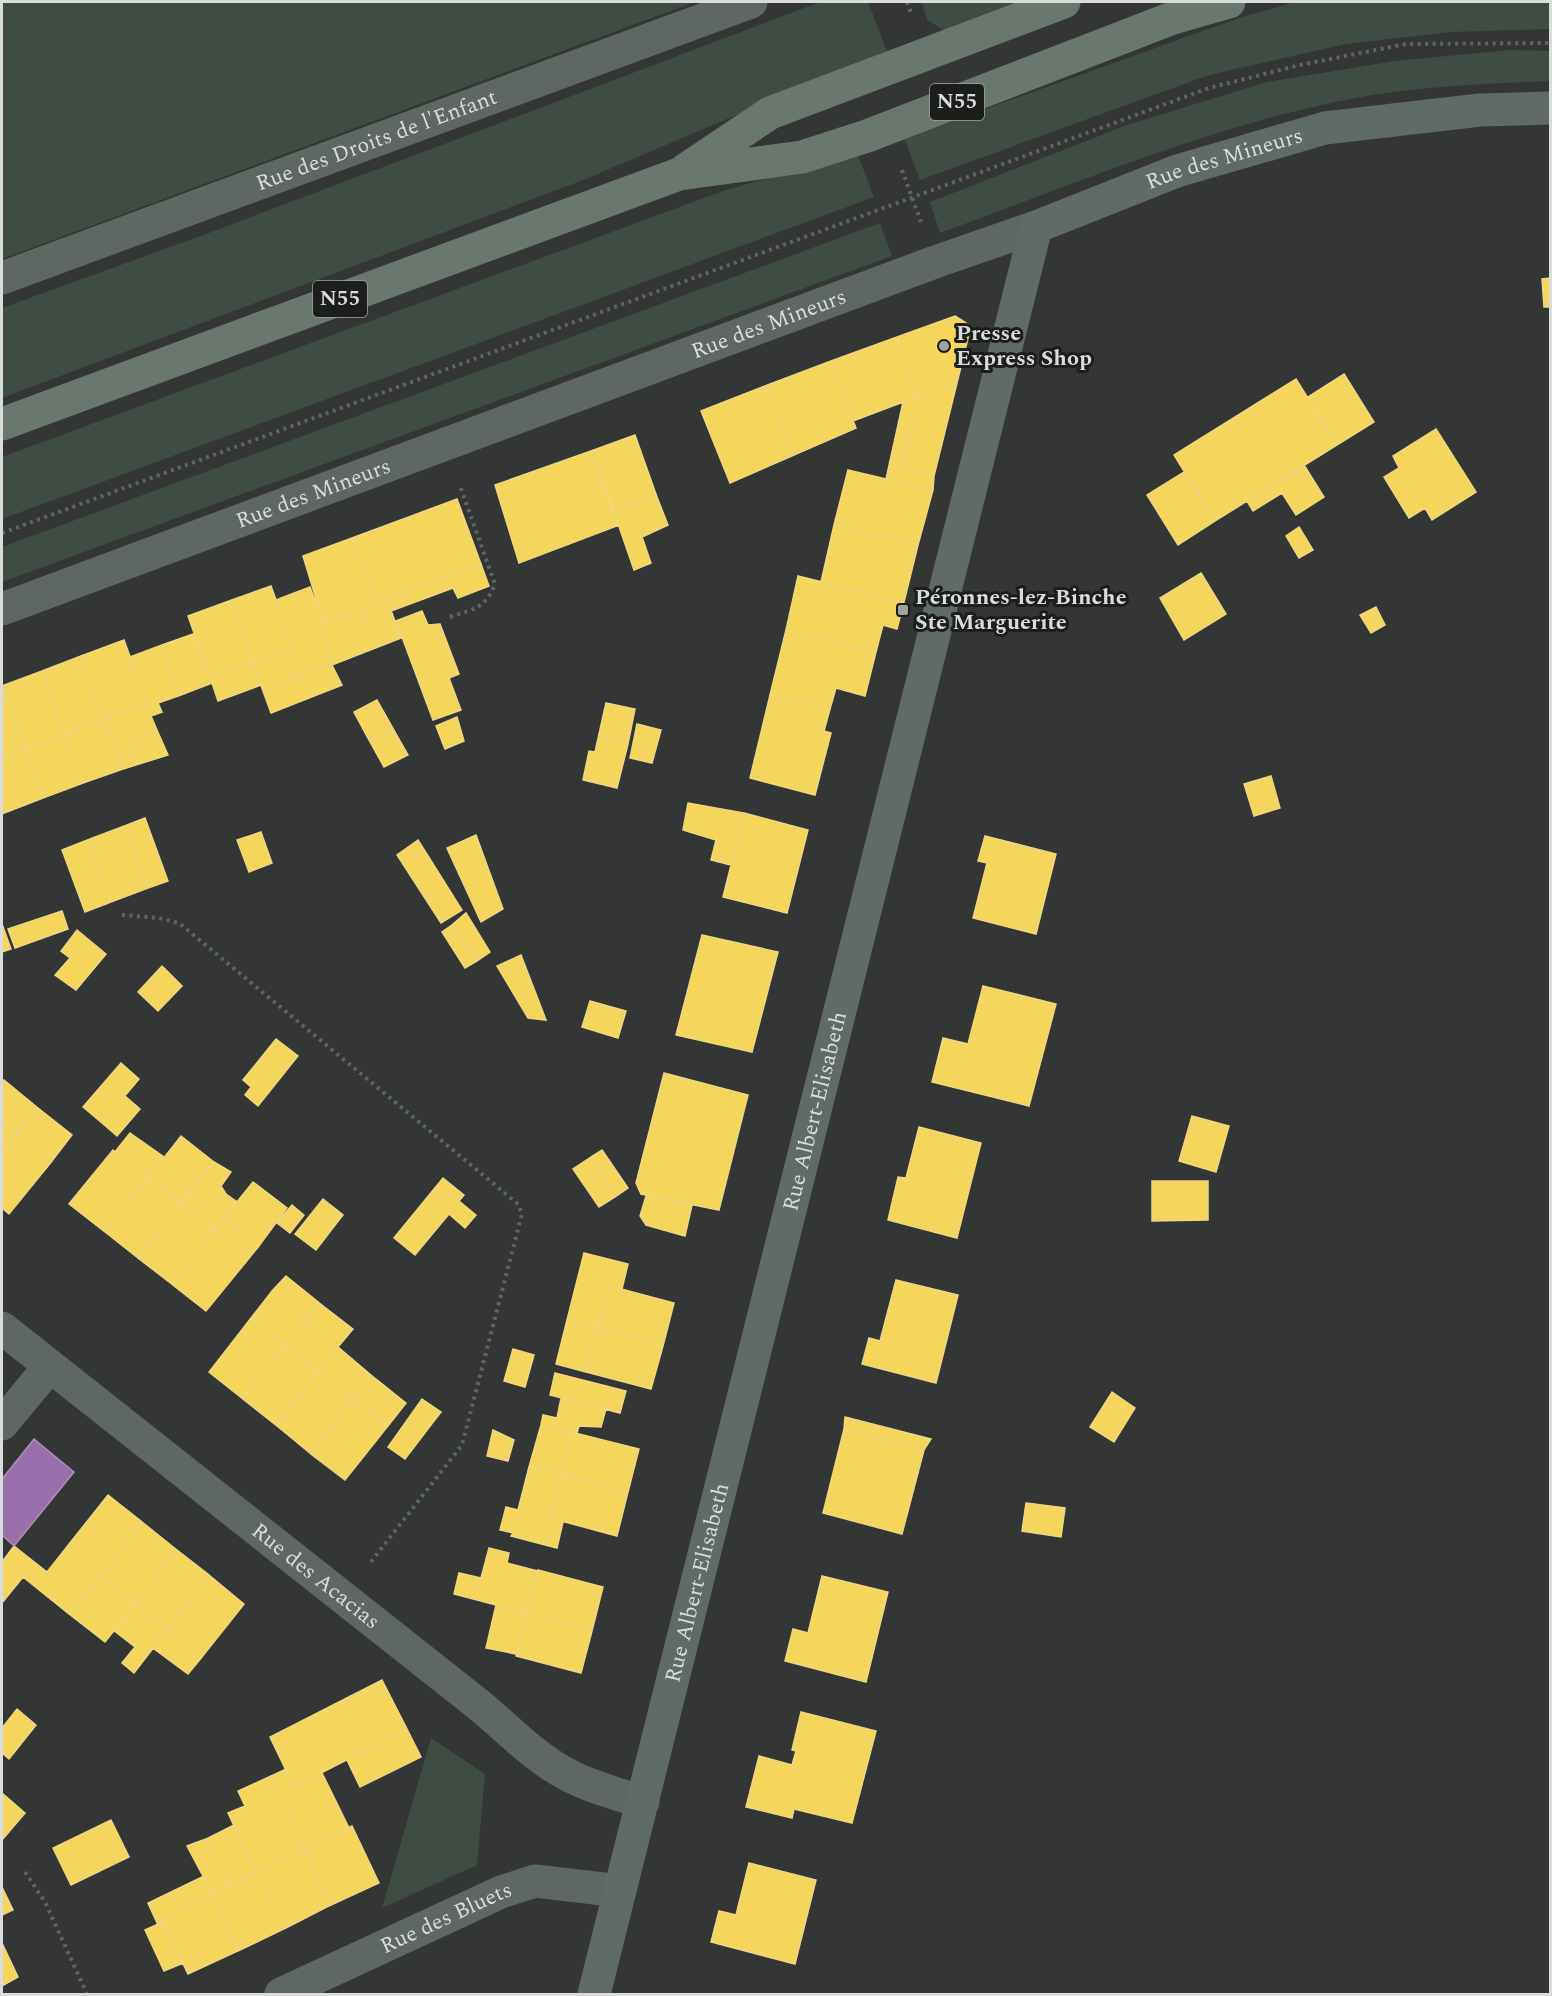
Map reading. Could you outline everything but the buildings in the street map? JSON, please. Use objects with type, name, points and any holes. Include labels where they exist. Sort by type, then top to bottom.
[{"type":"highway","name":"N55","points":[[679,174],[770,112],[1064,2]]},
{"type":"highway","name":"N55","points":[[2,424],[679,174],[802,156],[845,143],[888,129],[1170,19],[1229,2]]},
{"type":"street","name":"Rue des Droits de l'Enfant","points":[[2,278],[751,2]]},
{"type":"street","name":"Rue des Mineurs","points":[[2,609],[935,262],[1036,227],[1177,171],[1325,128],[1480,110],[1551,108]]},
{"type":"street","name":"Rue Albert-Elisabeth","points":[[594,1995],[1036,227]]},
{"type":"street","name":"Rue des Acacias","points":[[2,1328],[479,1705],[542,1759],[595,1787],[643,1802]]},
{"type":"street","points":[[2,1424],[50,1366]]},
{"type":"street","name":"Rue des Bluets","points":[[281,1995],[501,1892],[535,1881],[620,1891]]},
{"type":"path","points":[[2,534],[1209,88],[1300,65],[1406,44],[1551,44]]},
{"type":"path","points":[[446,445],[495,584],[489,598],[480,607],[450,617]]},
{"type":"path","points":[[122,915],[159,918],[179,923],[518,1204],[522,1215],[462,1445],[343,1598]]},
{"type":"path","points":[[25,1872],[45,1902],[87,1995]]},
{"type":"green space","points":[[2,2],[695,2],[2,259]]},
{"type":"green space","points":[[820,2],[868,2],[887,51],[581,181],[2,398],[2,308],[206,234]]},
{"type":"green space","points":[[922,2],[1021,2],[945,31],[927,20]]},
{"type":"green space","points":[[1295,2],[1550,2],[1550,29],[1451,32],[1346,44],[1209,75],[920,180],[904,138],[1242,17]]},
{"type":"green space","points":[[1509,50],[1550,51],[1550,81],[1401,91],[1298,110],[1195,140],[940,233],[930,202],[1127,125],[1267,82],[1395,61]]},
{"type":"green space","points":[[857,153],[874,197],[2,519],[2,457],[723,191]]},
{"type":"green space","points":[[880,223],[892,256],[2,582],[2,547]]},
{"type":"green space","points":[[431,1738],[485,1774],[477,1865],[382,1908]]},
{"type":"place","name":"Presse Express Shop","points":[[944,346]]},
{"type":"place","name":"Péronnes-lez-Binche Ste Marguerite","points":[[903,610]]}]
